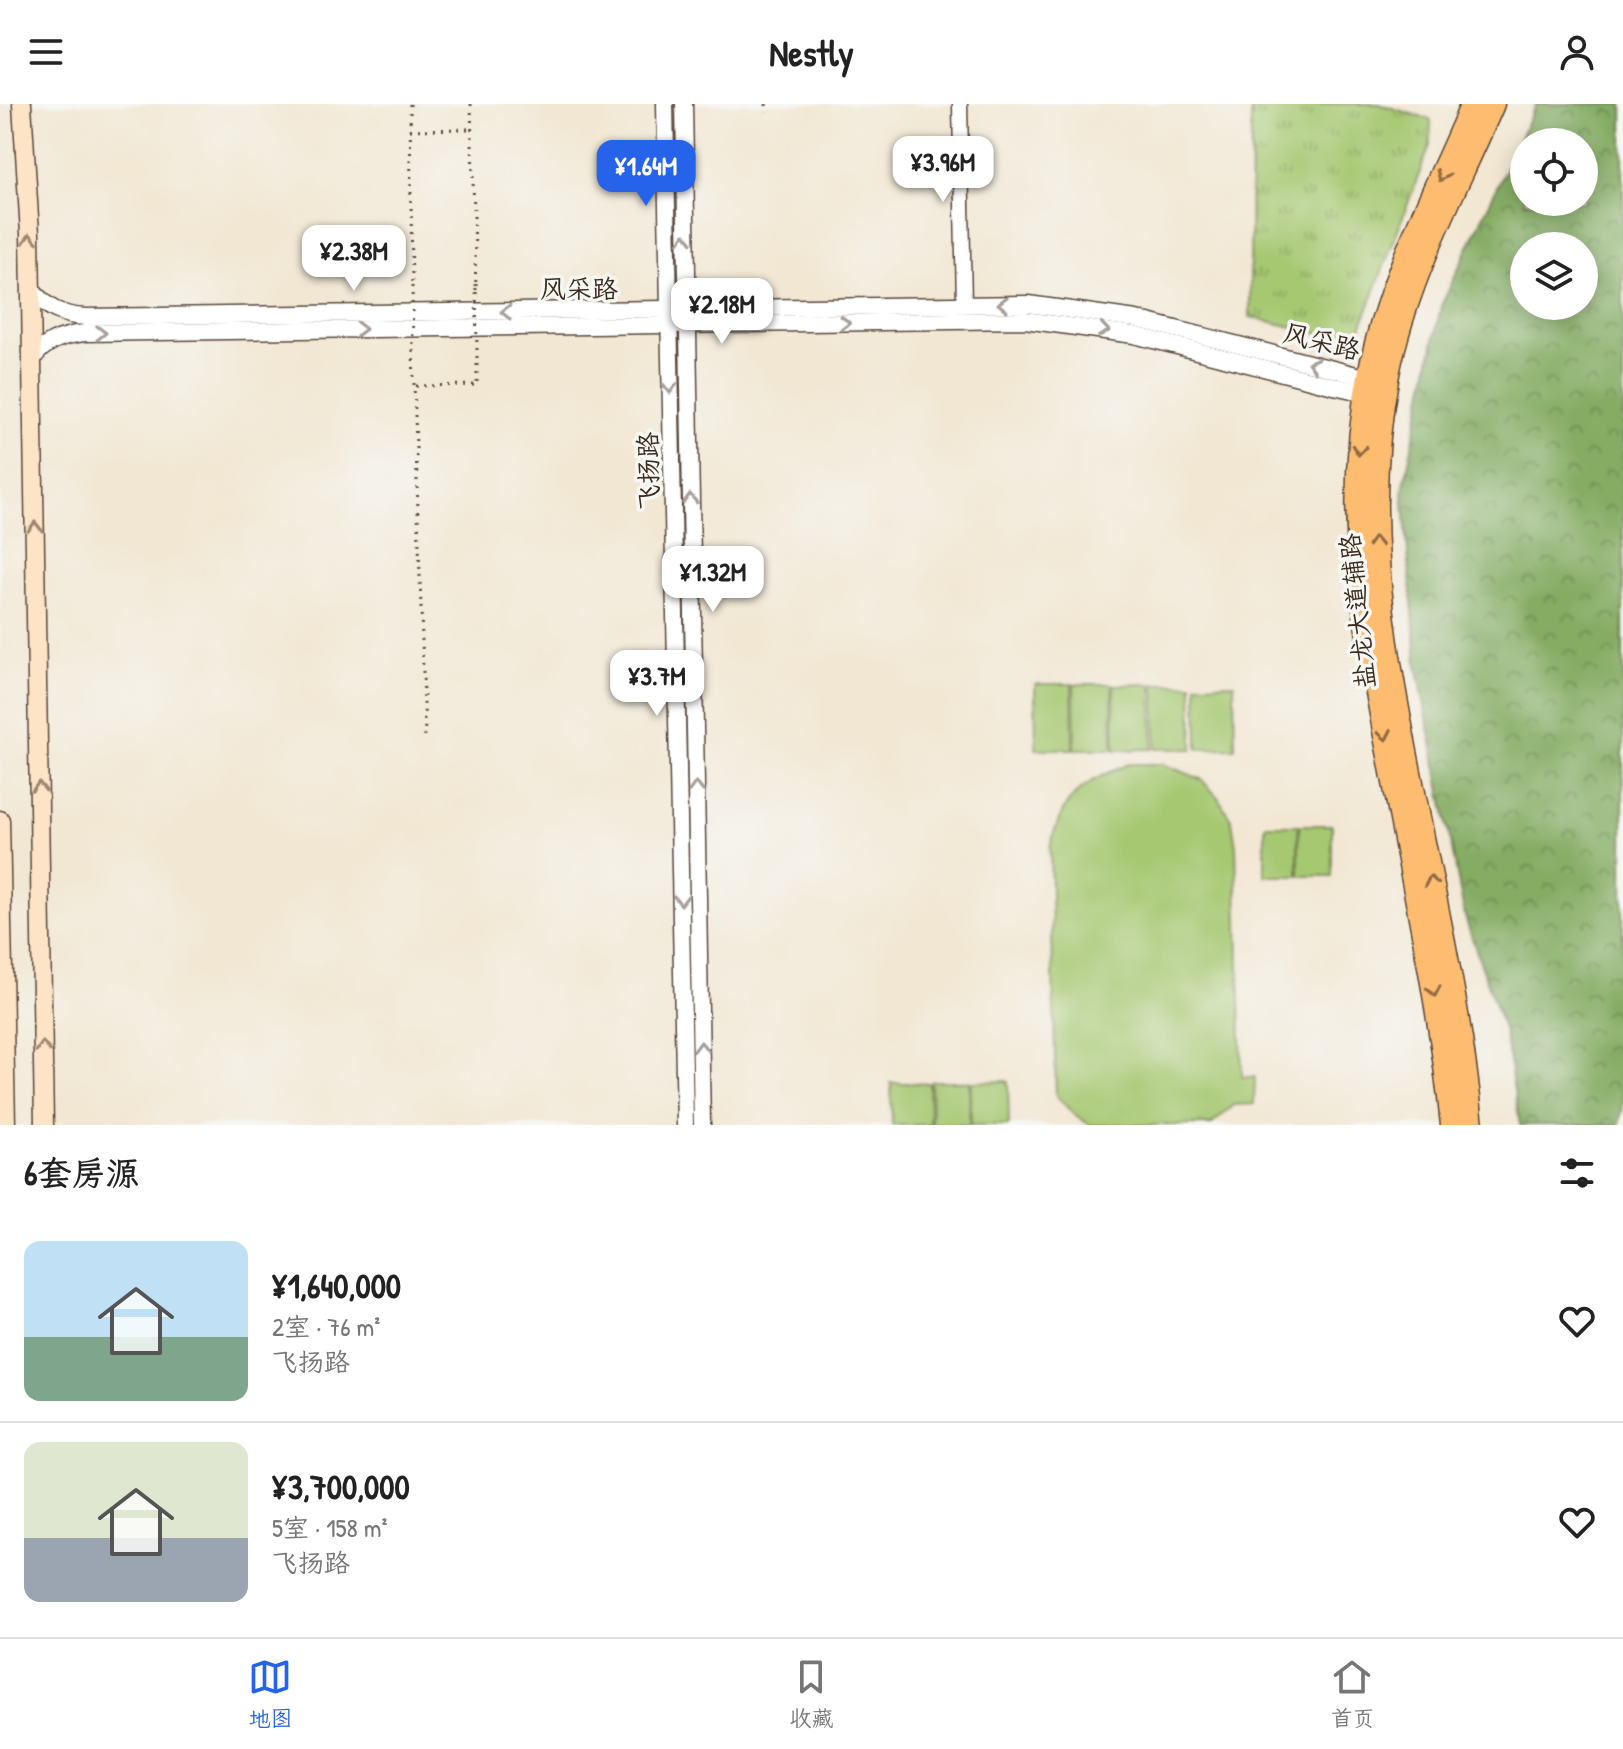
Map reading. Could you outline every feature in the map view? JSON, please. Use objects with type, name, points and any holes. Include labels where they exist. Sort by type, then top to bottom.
[{"type":"main road","points":[[22,104],[31,288],[44,1125]]},
{"type":"main road","name":"盐龙大道辅路","points":[[1467,1125],[1433,986],[1365,622],[1356,517],[1359,439],[1373,387],[1381,326],[1401,269],[1472,104]]},
{"type":"main road","name":"盐龙大道辅路","points":[[1373,387],[1395,343],[1417,275],[1493,104]]},
{"type":"main road","points":[[0,820],[6,1125]]},
{"type":"street","name":"飞扬路","points":[[665,104],[685,1125]]},
{"type":"street","name":"飞扬路","points":[[684,104],[702,1125]]},
{"type":"street","points":[[960,104],[964,304]]},
{"type":"street","name":"风采路","points":[[31,288],[44,304],[54,310],[86,317],[668,319]]},
{"type":"street","name":"风采路","points":[[32,360],[42,347],[51,342],[85,333],[668,319],[964,304],[1028,304],[1103,312],[1373,387]]},
{"type":"street","name":"风采路","points":[[686,318],[1047,322],[1134,335],[1373,387]]},
{"type":"path","points":[[410,104],[413,351],[425,736]]},
{"type":"path","points":[[416,386],[477,385],[471,104]]},
{"type":"path","points":[[766,104],[767,112]]},
{"type":"path","points":[[410,130],[472,129]]},
{"type":"green space","points":[[1251,104],[1379,104],[1431,120],[1430,145],[1358,335],[1348,340],[1250,317]]},
{"type":"green space","points":[[1536,104],[1623,104],[1623,1106],[1619,1125],[1520,1125],[1504,1032],[1465,917],[1417,665],[1403,490],[1441,306],[1510,159],[1510,216],[1598,216],[1598,128],[1525,128]]},
{"type":"green space","points":[[1234,683],[1235,748],[1198,749],[1197,684]]},
{"type":"green space","points":[[1035,684],[1072,684],[1073,749],[1036,749]]},
{"type":"green space","points":[[1074,684],[1112,684],[1113,749],[1075,749]]},
{"type":"green space","points":[[1152,684],[1153,749],[1115,750],[1114,685]]},
{"type":"green space","points":[[1155,684],[1192,684],[1193,749],[1156,749]]},
{"type":"green space","points":[[1129,764],[1163,764],[1201,779],[1218,797],[1232,821],[1236,846],[1242,1077],[1255,1077],[1254,1104],[1234,1105],[1211,1125],[1090,1125],[1056,1096],[1050,848],[1061,815],[1076,793],[1098,778]]},
{"type":"green space","points":[[1265,825],[1298,825],[1298,876],[1265,876]]},
{"type":"green space","points":[[1299,825],[1332,825],[1332,876],[1299,876]]},
{"type":"green space","points":[[931,1081],[969,1081],[969,1125],[932,1125]]},
{"type":"green space","points":[[1008,1081],[1009,1125],[971,1125],[971,1082]]},
{"type":"green space","points":[[891,1083],[929,1083],[930,1125],[892,1125]]}]
